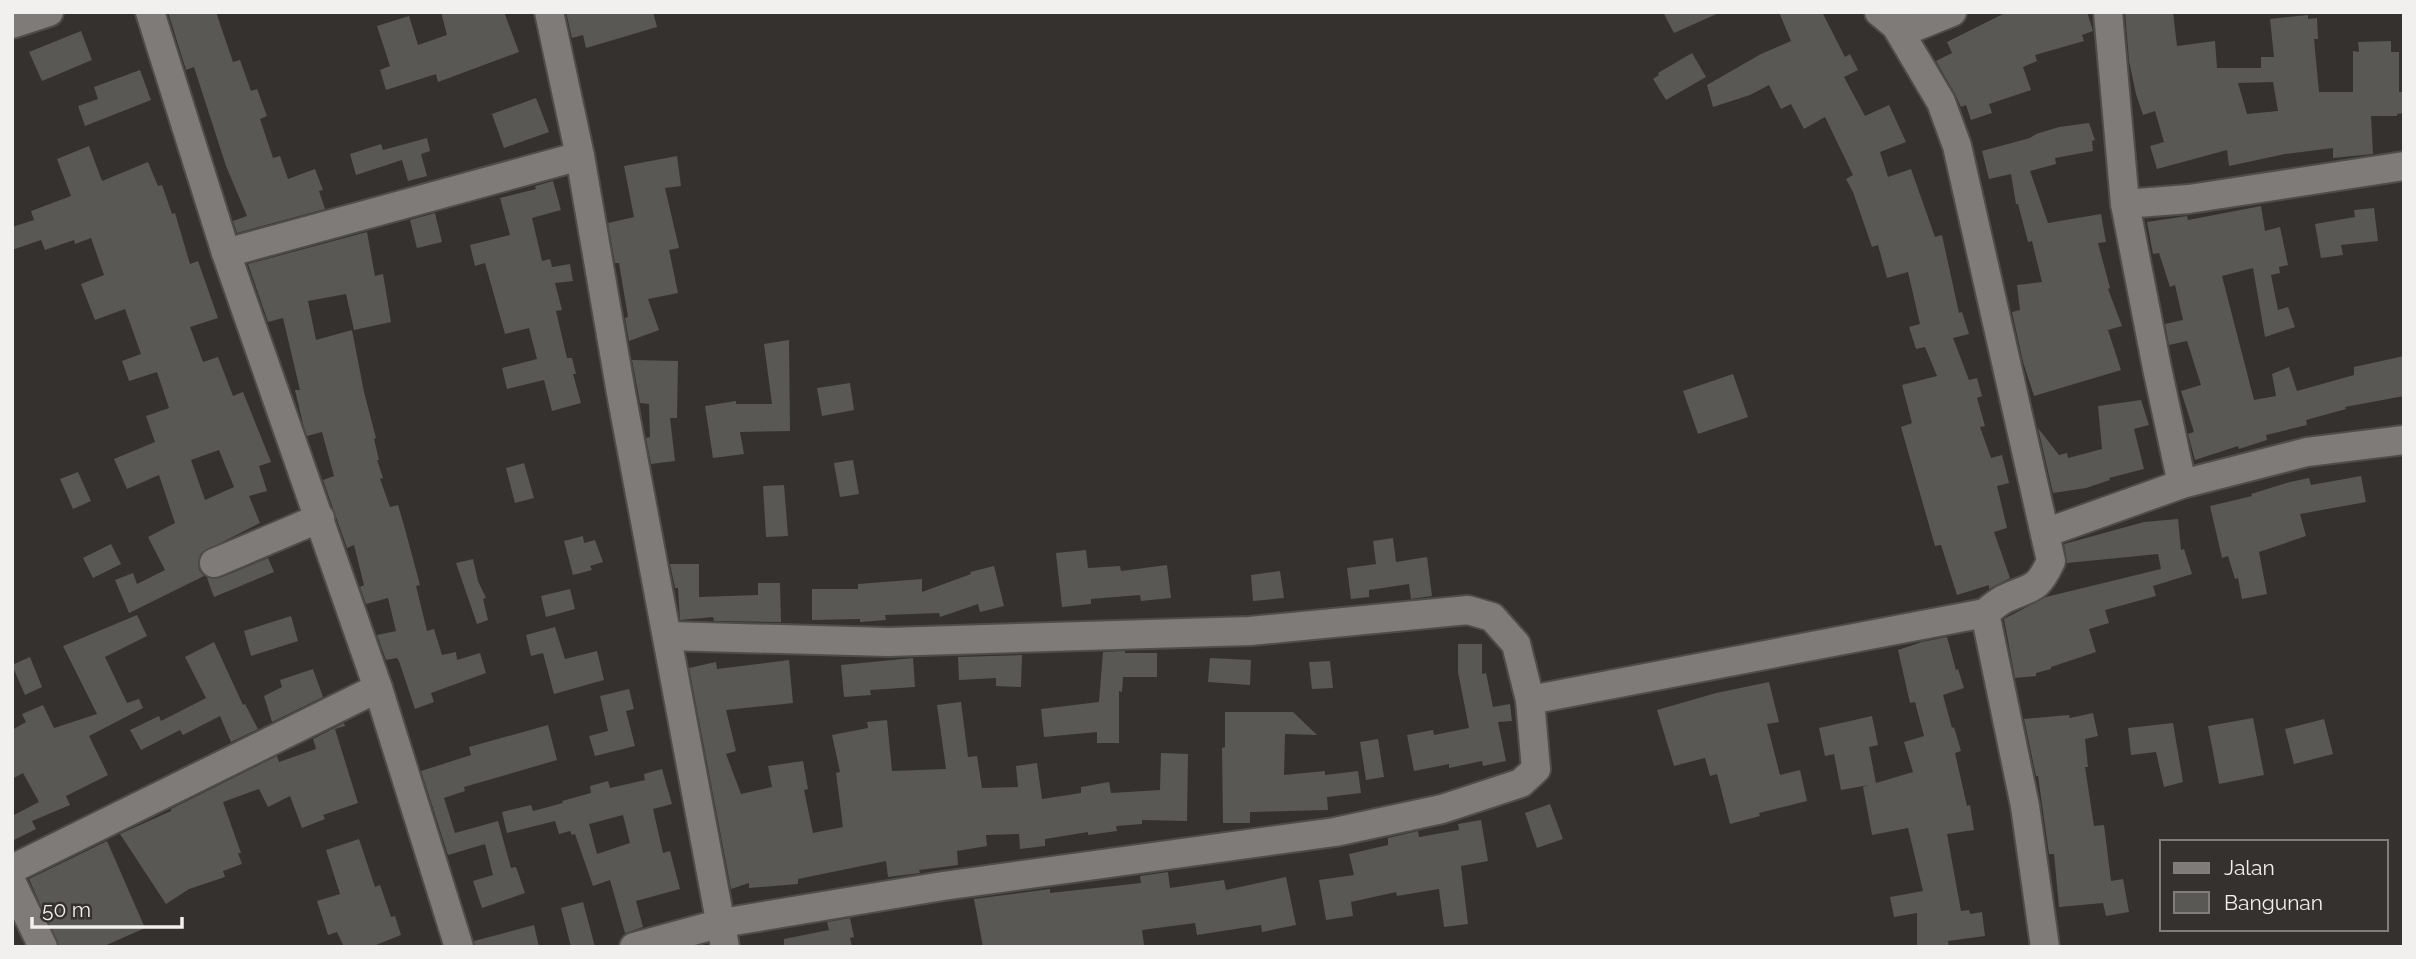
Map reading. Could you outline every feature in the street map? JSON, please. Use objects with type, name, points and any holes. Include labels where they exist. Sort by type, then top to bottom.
[{"type":"street","points":[[12,24],[49,12]]},
{"type":"street","points":[[150,12],[226,253],[378,688],[458,947]]},
{"type":"street","points":[[549,12],[580,156],[621,393],[723,935]]},
{"type":"street","points":[[1888,19],[1915,27],[1952,12]]},
{"type":"street","points":[[2108,12],[2125,204],[2182,484]]},
{"type":"street","points":[[1530,700],[1984,612],[2003,600],[2028,590],[2043,579],[2051,561],[1956,146],[1941,102],[1888,19]]},
{"type":"street","points":[[226,253],[580,156]]},
{"type":"street","points":[[2125,204],[2189,199],[2404,166]]},
{"type":"street","points":[[2045,533],[2182,484],[2307,452],[2404,440]]},
{"type":"street","points":[[214,562],[320,519]]},
{"type":"street","points":[[634,947],[723,935],[943,886],[1335,832],[1442,809],[1521,783],[1536,769],[1530,700],[1516,644],[1492,617],[1468,610],[1250,631],[888,642],[667,636]]},
{"type":"street","points":[[1984,612],[2025,806],[2045,947]]},
{"type":"street","points":[[12,869],[378,688]]},
{"type":"street","points":[[12,883],[43,947]]},
{"type":"building","points":[[168,12],[216,12],[233,62],[240,60],[251,91],[257,89],[267,116],[260,119],[273,158],[280,156],[288,179],[315,169],[323,190],[319,191],[325,209],[237,233],[233,221],[247,216],[226,166],[194,67],[186,70]]},
{"type":"building","points":[[441,12],[504,12],[519,52],[438,82],[436,74],[386,90],[380,70],[390,66],[377,26],[409,16],[418,45],[447,35]]},
{"type":"building","points":[[566,12],[653,12],[657,27],[586,48],[583,35],[572,38]]},
{"type":"building","points":[[1663,12],[1721,12],[1674,33]]},
{"type":"building","points":[[1779,12],[1822,12],[1845,57],[1850,54],[1858,70],[1844,77],[1865,116],[1889,105],[1906,142],[1880,152],[1888,177],[1911,169],[1935,237],[1942,235],[1959,313],[1962,312],[1969,334],[1953,338],[1969,380],[1977,378],[1982,396],[1977,398],[1985,426],[1980,427],[1991,458],[2002,455],[2009,483],[1997,486],[2007,528],[1994,532],[2010,578],[1989,589],[1989,585],[1957,595],[1941,545],[1935,546],[1901,427],[1912,423],[1902,385],[1937,376],[1925,347],[1916,349],[1909,327],[1920,324],[1908,272],[1887,278],[1878,245],[1872,247],[1846,179],[1853,175],[1825,117],[1804,129],[1791,104],[1781,109],[1769,85],[1750,95],[1713,107],[1707,85],[1761,54],[1791,41]]},
{"type":"building","points":[[2007,12],[2087,12],[2093,31],[2082,35],[2084,41],[2035,55],[2037,61],[2023,67],[2031,90],[1989,104],[1992,113],[1971,120],[1966,105],[1961,107],[1936,61],[1952,53],[1947,42]]},
{"type":"building","points":[[2125,12],[2173,12],[2177,46],[2215,41],[2217,68],[2261,68],[2261,57],[2274,57],[2270,19],[2308,15],[2308,19],[2317,18],[2318,39],[2314,39],[2319,92],[2353,92],[2353,51],[2359,52],[2358,42],[2391,41],[2391,52],[2399,52],[2399,92],[2404,92],[2404,113],[2397,116],[2371,116],[2373,154],[2333,158],[2333,148],[2285,154],[2229,166],[2227,150],[2157,169],[2150,146],[2164,142],[2155,111],[2143,115],[2129,61]],"holes":[[[2273,82],[2278,111],[2247,114],[2238,83]]]},
{"type":"building","points":[[81,31],[92,60],[42,81],[29,52]]},
{"type":"building","points":[[1692,53],[1706,77],[1666,100],[1653,79],[1658,73]]},
{"type":"building","points":[[140,70],[151,100],[85,126],[78,106],[98,99],[94,87]]},
{"type":"building","points":[[536,98],[549,132],[504,148],[492,114]]},
{"type":"building","points":[[2089,123],[2095,140],[2092,141],[2093,151],[2055,158],[2056,164],[2030,171],[2048,223],[2101,214],[2106,242],[2098,243],[2110,288],[2108,289],[2122,326],[2108,330],[2121,370],[2034,396],[2012,312],[2020,310],[2017,285],[2042,282],[2032,241],[2028,242],[2016,204],[2011,174],[1989,179],[1982,151],[2059,127]]},
{"type":"building","points":[[427,138],[430,151],[421,154],[427,176],[408,181],[402,160],[356,175],[350,154],[381,144],[383,150]]},
{"type":"building","points":[[89,146],[102,181],[148,162],[158,186],[162,185],[172,214],[175,213],[190,264],[198,261],[218,318],[190,327],[203,362],[218,357],[233,396],[243,392],[271,462],[259,466],[267,491],[249,496],[260,523],[201,553],[199,570],[204,576],[129,613],[115,580],[133,573],[137,584],[165,570],[148,537],[175,523],[159,475],[127,489],[114,459],[155,442],[146,416],[169,408],[157,372],[129,381],[122,361],[141,354],[125,309],[95,320],[81,284],[104,275],[91,238],[75,244],[74,240],[45,250],[41,240],[12,250],[12,227],[34,220],[31,211],[71,196],[57,159]],"holes":[[[219,450],[234,487],[205,500],[191,460]]]},
{"type":"building","points":[[677,156],[681,186],[665,188],[679,248],[669,250],[678,293],[648,299],[659,330],[629,341],[619,263],[615,263],[608,223],[634,217],[624,166]]},
{"type":"building","points":[[553,181],[561,210],[532,218],[542,261],[550,259],[552,267],[570,264],[573,281],[555,283],[562,310],[556,311],[567,358],[572,358],[576,374],[573,374],[581,403],[552,411],[544,380],[507,389],[502,368],[537,359],[529,328],[505,334],[485,263],[475,266],[470,245],[510,235],[500,198],[536,189],[535,186]]},
{"type":"building","points":[[2261,206],[2265,231],[2280,227],[2288,265],[2279,267],[2280,273],[2271,275],[2278,310],[2288,307],[2295,327],[2265,337],[2253,268],[2222,276],[2254,400],[2276,396],[2272,374],[2289,367],[2297,391],[2354,375],[2354,367],[2404,356],[2404,396],[2345,407],[2346,409],[2306,420],[2307,425],[2266,435],[2267,440],[2195,460],[2188,434],[2194,432],[2181,391],[2201,385],[2187,341],[2169,345],[2165,324],[2183,320],[2175,285],[2170,287],[2159,253],[2153,254],[2147,222],[2187,216],[2188,220]]},
{"type":"building","points":[[2374,208],[2378,241],[2341,245],[2343,255],[2321,258],[2315,224],[2355,217],[2354,210]]},
{"type":"building","points":[[435,213],[442,242],[417,248],[410,220]]},
{"type":"building","points":[[367,232],[375,276],[383,274],[391,322],[354,330],[346,294],[308,301],[316,340],[352,330],[376,438],[377,460],[383,478],[380,479],[390,507],[398,505],[420,585],[416,586],[427,631],[434,629],[442,655],[456,652],[457,660],[480,653],[486,673],[431,693],[434,702],[415,709],[399,661],[397,658],[386,660],[377,635],[396,631],[388,598],[366,604],[360,587],[364,585],[354,545],[347,548],[323,480],[334,476],[322,432],[307,436],[295,390],[300,390],[283,318],[268,322],[248,264]]},
{"type":"building","points":[[789,340],[790,431],[740,432],[744,454],[713,458],[705,406],[736,401],[736,404],[772,404],[764,344]]},
{"type":"building","points":[[632,360],[678,361],[677,418],[670,418],[675,461],[651,464],[646,438],[650,437],[649,404],[640,403]]},
{"type":"building","points":[[1733,374],[1748,417],[1698,434],[1683,391]]},
{"type":"building","points":[[850,383],[854,410],[822,416],[817,388]]},
{"type":"building","points":[[2141,400],[2149,425],[2134,429],[2144,469],[2109,478],[2110,480],[2086,488],[2053,493],[2038,428],[2059,455],[2067,453],[2068,458],[2102,449],[2098,406]]},
{"type":"building","points":[[853,460],[859,494],[840,497],[834,463]]},
{"type":"building","points":[[524,463],[534,498],[515,503],[506,468]]},
{"type":"building","points":[[78,472],[91,501],[73,509],[60,479]]},
{"type":"building","points":[[2361,476],[2366,502],[2300,514],[2306,536],[2259,552],[2267,594],[2242,599],[2238,578],[2235,579],[2228,556],[2222,558],[2210,506],[2309,478],[2311,485]]},
{"type":"building","points":[[784,485],[788,536],[766,537],[763,486]]},
{"type":"building","points":[[2178,519],[2181,550],[2184,549],[2192,574],[2153,586],[2156,596],[2105,610],[2109,623],[2089,629],[2096,652],[2036,673],[2036,676],[2015,678],[2004,619],[2046,597],[2161,569],[2158,554],[2067,563],[2064,544],[2144,522]]},
{"type":"building","points":[[583,536],[584,543],[595,540],[603,562],[590,566],[592,570],[573,575],[564,541]]},
{"type":"building","points":[[1393,538],[1396,562],[1427,557],[1432,596],[1411,599],[1409,584],[1369,590],[1369,597],[1351,599],[1347,568],[1376,564],[1373,541]]},
{"type":"building","points":[[111,544],[121,564],[93,578],[83,558]]},
{"type":"building","points":[[1086,550],[1088,568],[1120,566],[1121,571],[1167,565],[1171,598],[1141,601],[1140,595],[1091,599],[1091,604],[1062,607],[1056,553]]},
{"type":"building","points":[[268,558],[274,572],[214,597],[207,578],[220,578]]},
{"type":"building","points":[[473,559],[478,581],[486,598],[483,599],[488,620],[477,624],[456,563]]},
{"type":"building","points":[[670,564],[699,564],[699,597],[758,595],[758,583],[780,583],[781,622],[714,621],[713,617],[680,620],[678,588],[675,588]]},
{"type":"building","points":[[994,566],[1004,606],[980,612],[978,604],[940,617],[939,613],[885,615],[886,620],[860,622],[860,619],[812,620],[812,589],[858,589],[858,584],[922,579],[922,592],[971,574],[970,572]]},
{"type":"building","points":[[1280,571],[1284,598],[1253,601],[1251,575]]},
{"type":"building","points":[[570,589],[575,609],[546,617],[541,596]]},
{"type":"building","points":[[137,615],[147,636],[105,657],[127,703],[139,699],[143,708],[89,736],[108,775],[66,796],[70,805],[32,821],[36,829],[12,841],[12,816],[39,802],[23,773],[12,779],[12,730],[26,722],[22,714],[43,705],[54,728],[97,714],[63,646]]},
{"type":"building","points":[[291,616],[298,641],[251,656],[244,631]]},
{"type":"building","points":[[555,627],[565,659],[597,651],[604,680],[554,694],[543,653],[531,656],[526,635]]},
{"type":"building","points":[[1947,637],[1964,688],[1943,695],[1961,751],[1955,753],[1967,806],[1970,805],[1974,830],[1947,834],[1961,911],[1969,910],[1970,914],[1982,912],[1985,936],[1948,941],[1949,947],[1917,947],[1917,913],[1894,917],[1890,897],[1923,891],[1908,828],[1872,835],[1863,787],[1869,785],[1841,790],[1834,754],[1825,756],[1819,728],[1872,716],[1878,745],[1869,747],[1876,783],[1913,772],[1904,742],[1924,736],[1915,702],[1910,703],[1898,650]]},
{"type":"building","points":[[214,642],[243,705],[245,704],[258,729],[231,742],[220,716],[183,735],[180,730],[141,750],[130,730],[159,716],[161,721],[206,698],[185,657]]},
{"type":"building","points":[[1458,644],[1482,644],[1482,674],[1486,673],[1493,707],[1510,704],[1512,721],[1498,722],[1506,761],[1483,766],[1482,761],[1449,768],[1449,764],[1414,771],[1407,735],[1433,730],[1434,735],[1469,728],[1458,672]]},
{"type":"building","points":[[1103,652],[1157,653],[1157,677],[1123,677],[1122,692],[1119,691],[1119,743],[1097,743],[1097,732],[1044,737],[1041,709],[1099,702]]},
{"type":"building","points":[[1022,655],[1021,687],[996,686],[996,678],[959,680],[958,657]]},
{"type":"building","points":[[30,657],[42,687],[25,695],[12,665]]},
{"type":"building","points":[[913,658],[915,687],[870,690],[871,695],[844,697],[841,665]]},
{"type":"building","points":[[1210,658],[1251,660],[1250,685],[1208,682]]},
{"type":"building","points":[[789,660],[793,703],[726,710],[736,751],[726,754],[741,794],[772,787],[768,766],[803,761],[808,789],[804,790],[813,833],[843,827],[836,773],[840,772],[832,735],[868,728],[867,722],[887,720],[892,771],[946,769],[937,705],[961,702],[968,757],[977,756],[982,788],[1018,787],[1016,766],[1037,763],[1042,799],[1081,793],[1081,787],[1109,782],[1111,793],[1160,790],[1161,753],[1188,754],[1187,821],[1142,820],[1142,824],[1116,826],[1117,831],[1088,835],[1088,832],[1045,839],[1045,846],[1020,849],[1019,834],[986,835],[987,846],[957,851],[958,865],[888,877],[886,861],[798,879],[798,884],[749,888],[749,883],[731,889],[689,668],[716,662],[717,669]]},
{"type":"building","points":[[1330,661],[1333,688],[1312,689],[1309,662]]},
{"type":"building","points":[[313,669],[323,697],[272,722],[264,696],[282,687],[280,680]]},
{"type":"building","points":[[1769,682],[1779,722],[1767,724],[1780,775],[1800,770],[1807,801],[1759,813],[1760,816],[1730,824],[1717,774],[1710,776],[1705,758],[1674,766],[1657,710],[1716,693]]},
{"type":"building","points":[[629,689],[634,709],[626,711],[635,746],[595,756],[589,736],[608,731],[600,696]]},
{"type":"building","points":[[1225,712],[1293,712],[1317,735],[1285,734],[1284,775],[1325,771],[1325,775],[1358,771],[1361,793],[1327,797],[1328,810],[1250,812],[1250,823],[1223,823],[1222,748],[1225,747]]},
{"type":"building","points":[[2093,713],[2098,736],[2085,739],[2088,767],[2085,767],[2094,826],[2104,825],[2111,881],[2123,879],[2129,912],[2106,916],[2103,903],[2059,907],[2054,854],[2049,854],[2038,776],[2024,719],[2069,715],[2070,718]]},
{"type":"building","points":[[2253,718],[2264,775],[2219,784],[2208,726]]},
{"type":"building","points":[[2324,719],[2333,754],[2294,764],[2285,729]]},
{"type":"building","points":[[344,723],[345,726],[335,729],[358,803],[323,815],[325,819],[302,828],[290,796],[268,807],[259,789],[223,802],[241,853],[238,853],[242,864],[223,871],[225,877],[189,889],[166,904],[120,834],[277,756],[279,762],[316,749],[313,739]]},
{"type":"building","points":[[2173,723],[2183,782],[2164,787],[2156,752],[2131,755],[2128,728]]},
{"type":"building","points":[[548,725],[557,760],[464,787],[465,791],[444,798],[455,833],[498,821],[511,868],[516,867],[525,893],[482,908],[473,881],[493,875],[485,844],[448,855],[421,771],[471,755],[469,747]]},
{"type":"building","points":[[1378,739],[1384,777],[1366,780],[1360,742]]},
{"type":"building","points":[[662,769],[672,804],[653,809],[663,853],[670,851],[680,889],[636,901],[643,927],[625,933],[610,880],[593,886],[575,834],[572,835],[570,831],[559,834],[555,821],[507,833],[502,812],[531,805],[533,811],[563,803],[562,801],[591,793],[590,786],[608,781],[610,788],[645,780],[644,774]],"holes":[[[623,815],[630,843],[597,854],[589,824]]]},
{"type":"building","points":[[1550,804],[1563,839],[1537,848],[1525,813]]},
{"type":"building","points":[[1481,820],[1488,861],[1461,866],[1468,924],[1444,927],[1439,889],[1397,896],[1396,892],[1351,902],[1353,916],[1326,920],[1319,880],[1354,875],[1349,854],[1388,845],[1388,838],[1418,831],[1419,837],[1459,830],[1458,824]]},
{"type":"building","points":[[359,839],[375,887],[380,885],[391,917],[395,916],[401,935],[371,947],[344,947],[337,932],[328,935],[317,901],[340,894],[326,850]]},
{"type":"building","points":[[107,841],[145,928],[102,947],[59,947],[29,879]]},
{"type":"building","points":[[1168,872],[1170,888],[1224,880],[1226,890],[1286,877],[1296,925],[1262,932],[1261,925],[1197,935],[1195,923],[1142,930],[1144,945],[1131,947],[983,947],[974,899],[1050,889],[1050,893],[1141,883],[1140,876]]},
{"type":"building","points":[[583,902],[595,947],[571,947],[561,908]]},
{"type":"building","points":[[850,918],[854,937],[850,938],[852,947],[784,947],[784,939],[829,930],[827,922]]},
{"type":"building","points":[[534,925],[539,947],[475,947],[474,941]]}]
